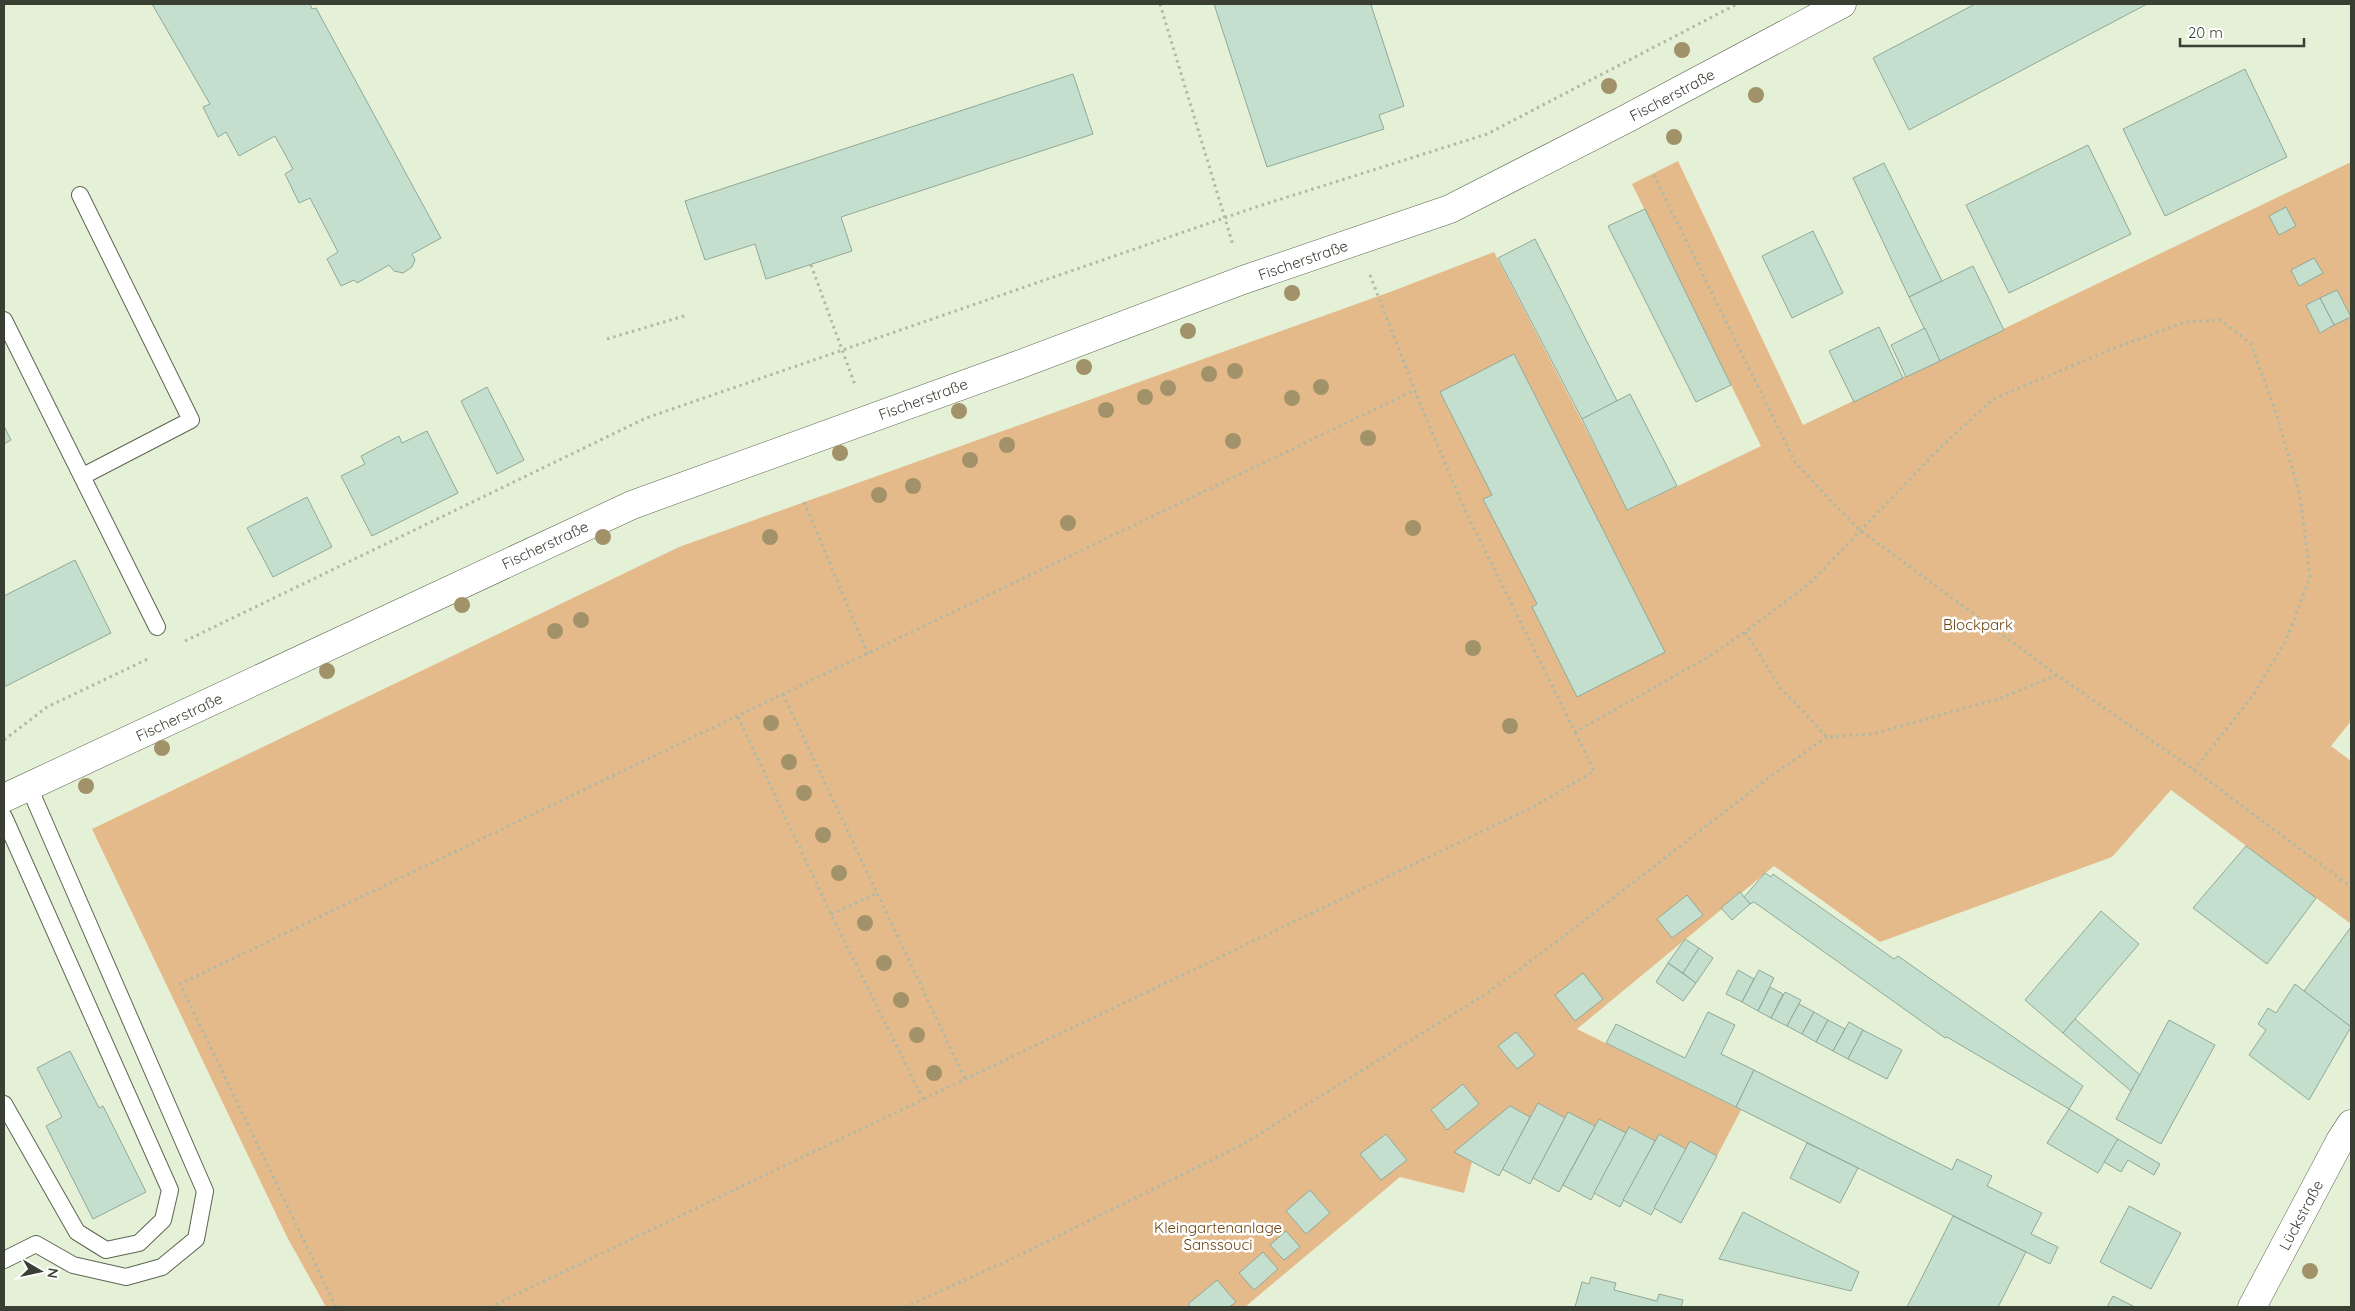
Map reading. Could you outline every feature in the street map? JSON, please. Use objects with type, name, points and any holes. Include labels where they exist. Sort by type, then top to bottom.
[{"type":"street","name":"Fischerstraße","points":[[4,798],[632,505],[1018,366],[1243,280],[1450,209],[1626,119],[1842,4]]},
{"type":"street","name":"Lückstraße","points":[[2252,1307],[2340,1141],[2351,1124]]},
{"type":"lane","points":[[80,195],[191,420],[83,476]]},
{"type":"lane","points":[[4,320],[157,627]]},
{"type":"lane","points":[[4,1260],[36,1244],[73,1265],[126,1277],[162,1267],[196,1239],[205,1191],[29,787]]},
{"type":"lane","points":[[4,816],[170,1190],[163,1220],[139,1243],[106,1250],[77,1232],[4,1104]]},
{"type":"path","points":[[1160,4],[1243,280]]},
{"type":"path","points":[[176,645],[646,418],[1224,218],[1487,134],[1737,4]]},
{"type":"path","points":[[1654,175],[1795,462],[1861,531],[2057,675],[2194,770],[2351,887]]},
{"type":"path","points":[[811,265],[868,419]]},
{"type":"path","points":[[490,1307],[1533,808],[1594,771],[1466,510],[1377,297]]},
{"type":"path","points":[[607,339],[687,315]]},
{"type":"path","points":[[1575,732],[1705,659],[1809,584],[1938,450],[1993,399],[2112,348],[2185,322],[2221,320],[2251,344],[2276,413],[2300,495],[2310,577],[2287,638],[2254,694],[2194,770]]},
{"type":"path","points":[[336,1307],[180,984],[1415,390]]},
{"type":"path","points":[[804,502],[868,654]]},
{"type":"path","points":[[1745,632],[1778,686],[1827,737]]},
{"type":"path","points":[[4,740],[47,707],[159,653]]},
{"type":"path","points":[[905,1307],[1025,1252],[1240,1146],[1274,1125],[1484,995],[1559,940],[1771,776],[1827,737],[1874,734],[2000,698],[2057,675]]},
{"type":"path","points":[[783,694],[965,1079]]},
{"type":"path","points":[[738,716],[831,914],[923,1099]]},
{"type":"path","points":[[831,914],[878,894]]},
{"type":"green space","points":[[1678,161],[1803,425],[2351,162],[2351,721],[2331,746],[2351,761],[2351,924],[2171,790],[2112,857],[1880,942],[1774,866],[1577,1029],[1741,1110],[1717,1156],[1691,1142],[1686,1149],[1659,1134],[1655,1141],[1630,1127],[1626,1133],[1599,1119],[1595,1126],[1568,1112],[1565,1118],[1538,1103],[1530,1117],[1510,1106],[1455,1152],[1472,1162],[1464,1193],[1400,1177],[1245,1307],[326,1307],[287,1237],[92,829],[679,547],[1390,292],[1494,252],[1628,510],[1761,446],[1632,184]]},
{"type":"building","points":[[152,4],[310,4],[312,9],[316,8],[441,238],[412,254],[415,260],[412,267],[403,273],[394,271],[389,265],[357,283],[354,280],[341,286],[327,259],[338,252],[310,198],[299,203],[285,174],[293,169],[275,136],[239,156],[226,132],[218,137],[203,107],[210,104]]},
{"type":"building","points":[[1214,4],[1376,4],[1371,5],[1404,106],[1379,115],[1384,129],[1267,167]]},
{"type":"building","points":[[1975,4],[2147,4],[1909,130],[1873,58]]},
{"type":"building","points":[[2245,69],[2287,157],[2165,216],[2123,129]]},
{"type":"building","points":[[1073,74],[1093,134],[841,217],[852,251],[766,279],[755,244],[705,260],[685,201]]},
{"type":"building","points":[[2088,145],[2131,234],[2009,293],[1966,205]]},
{"type":"building","points":[[1884,163],[1942,281],[1909,297],[1853,178]]},
{"type":"building","points":[[2286,207],[2296,226],[2279,235],[2269,216]]},
{"type":"building","points":[[1645,209],[1731,385],[1696,402],[1608,226]]},
{"type":"building","points":[[1813,231],[1843,293],[1792,318],[1762,256]]},
{"type":"building","points":[[1535,239],[1617,401],[1582,419],[1498,258]]},
{"type":"building","points":[[2314,258],[2323,273],[2299,286],[2291,270]]},
{"type":"building","points":[[1973,266],[2004,330],[1940,361],[1909,297]]},
{"type":"building","points":[[2337,290],[2351,317],[2334,325],[2320,298]]},
{"type":"building","points":[[2320,298],[2334,325],[2320,333],[2306,305]]},
{"type":"building","points":[[1879,327],[1903,378],[1854,402],[1829,351]]},
{"type":"building","points":[[1925,328],[1940,361],[1906,377],[1891,345]]},
{"type":"building","points":[[1514,354],[1665,652],[1577,697],[1532,607],[1537,604],[1483,499],[1492,495],[1440,392]]},
{"type":"building","points":[[487,387],[524,460],[497,474],[461,401]]},
{"type":"building","points":[[1630,394],[1677,486],[1627,510],[1582,419]]},
{"type":"building","points":[[4,426],[11,440],[4,444]]},
{"type":"building","points":[[427,431],[458,493],[372,536],[341,476],[365,464],[361,456],[399,436],[402,443]]},
{"type":"building","points":[[307,497],[332,547],[273,577],[247,528]]},
{"type":"building","points":[[75,560],[111,633],[4,687],[4,596]]},
{"type":"building","points":[[2246,846],[2316,898],[2267,964],[2193,908]]},
{"type":"building","points":[[1765,873],[1771,877],[1773,874],[1894,959],[1898,956],[2083,1086],[2069,1109],[1947,1037],[1945,1038],[1754,902],[1750,904],[1744,897]]},
{"type":"building","points":[[1740,892],[1750,904],[1732,920],[1721,908]]},
{"type":"building","points":[[1687,895],[1703,915],[1672,938],[1657,919]]},
{"type":"building","points":[[2101,911],[2139,944],[2063,1033],[2025,1000]]},
{"type":"building","points":[[2351,927],[2351,1027],[2304,991]]},
{"type":"building","points":[[1685,939],[1699,948],[1683,973],[1668,963]]},
{"type":"building","points":[[1699,948],[1713,958],[1696,983],[1683,973]]},
{"type":"building","points":[[1668,963],[1696,983],[1683,1001],[1656,982]]},
{"type":"building","points":[[1738,970],[1754,979],[1742,1002],[1726,994]]},
{"type":"building","points":[[1759,970],[1774,978],[1758,1011],[1742,1002]]},
{"type":"building","points":[[1583,973],[1603,999],[1575,1021],[1555,995]]},
{"type":"building","points":[[2295,984],[2351,1027],[2309,1100],[2249,1055],[2266,1030],[2258,1024],[2268,1008],[2276,1013]]},
{"type":"building","points":[[1770,987],[1783,994],[1771,1018],[1758,1011]]},
{"type":"building","points":[[1785,992],[1801,1000],[1787,1026],[1771,1018]]},
{"type":"building","points":[[1799,1004],[1814,1012],[1802,1034],[1787,1026]]},
{"type":"building","points":[[1708,1012],[1735,1025],[1721,1054],[1754,1070],[1736,1107],[1606,1043],[1616,1024],[1685,1058]]},
{"type":"building","points":[[1814,1012],[1828,1020],[1816,1042],[1802,1034]]},
{"type":"building","points":[[2075,1019],[2140,1075],[2131,1091],[2063,1033]]},
{"type":"building","points":[[1828,1020],[1845,1029],[1833,1051],[1816,1042]]},
{"type":"building","points":[[2169,1020],[2215,1045],[2161,1144],[2116,1119]]},
{"type":"building","points":[[1849,1022],[1863,1030],[1848,1059],[1833,1051]]},
{"type":"building","points":[[1863,1030],[1902,1050],[1887,1079],[1848,1059]]},
{"type":"building","points":[[1516,1032],[1535,1055],[1517,1069],[1498,1046]]},
{"type":"building","points":[[70,1051],[99,1108],[103,1106],[146,1192],[93,1219],[46,1126],[62,1117],[37,1068]]},
{"type":"building","points":[[1754,1070],[1952,1170],[1957,1159],[1992,1176],[1987,1186],[2042,1213],[2031,1234],[2058,1247],[2050,1264],[1736,1107]]},
{"type":"building","points":[[1463,1084],[1479,1104],[1447,1130],[1431,1110]]},
{"type":"building","points":[[1538,1103],[1565,1118],[1530,1184],[1502,1169]]},
{"type":"building","points":[[1510,1106],[1530,1117],[1499,1176],[1454,1152]]},
{"type":"building","points":[[2069,1109],[2118,1139],[2098,1173],[2047,1143]]},
{"type":"building","points":[[1568,1112],[1595,1126],[1559,1192],[1533,1178]]},
{"type":"building","points":[[1599,1119],[1626,1133],[1591,1200],[1563,1185]]},
{"type":"building","points":[[1629,1127],[1655,1141],[1620,1207],[1594,1193]]},
{"type":"building","points":[[1386,1134],[1407,1160],[1381,1180],[1360,1154]]},
{"type":"building","points":[[1659,1134],[1686,1149],[1651,1215],[1623,1200]]},
{"type":"building","points":[[2118,1139],[2160,1164],[2154,1175],[2128,1160],[2121,1172],[2104,1162]]},
{"type":"building","points":[[1690,1141],[1717,1156],[1681,1223],[1654,1208]]},
{"type":"building","points":[[1807,1143],[1858,1168],[1840,1203],[1790,1178]]},
{"type":"building","points":[[1310,1190],[1330,1213],[1306,1234],[1286,1211]]},
{"type":"building","points":[[2129,1206],[2181,1233],[2151,1289],[2100,1262]]},
{"type":"building","points":[[1743,1212],[1859,1272],[1851,1291],[1719,1259]]},
{"type":"building","points":[[1953,1216],[2026,1252],[1998,1307],[1907,1307]]},
{"type":"building","points":[[1286,1231],[1300,1247],[1284,1260],[1270,1245]]},
{"type":"building","points":[[1263,1252],[1278,1269],[1254,1290],[1239,1273]]},
{"type":"building","points":[[1591,1277],[1616,1283],[1614,1290],[1657,1301],[1659,1294],[1683,1300],[1681,1307],[1575,1307],[1582,1282],[1589,1284]]},
{"type":"building","points":[[1217,1280],[1236,1302],[1229,1307],[1191,1307],[1188,1304]]},
{"type":"building","points":[[2113,1296],[2135,1307],[2107,1307]]},
{"type":"park label","name":"Blockpark","points":[[1978,624]]},
{"type":"park label","name":"Kleingartenanlage Sanssouci","points":[[1218,1236]]}]
